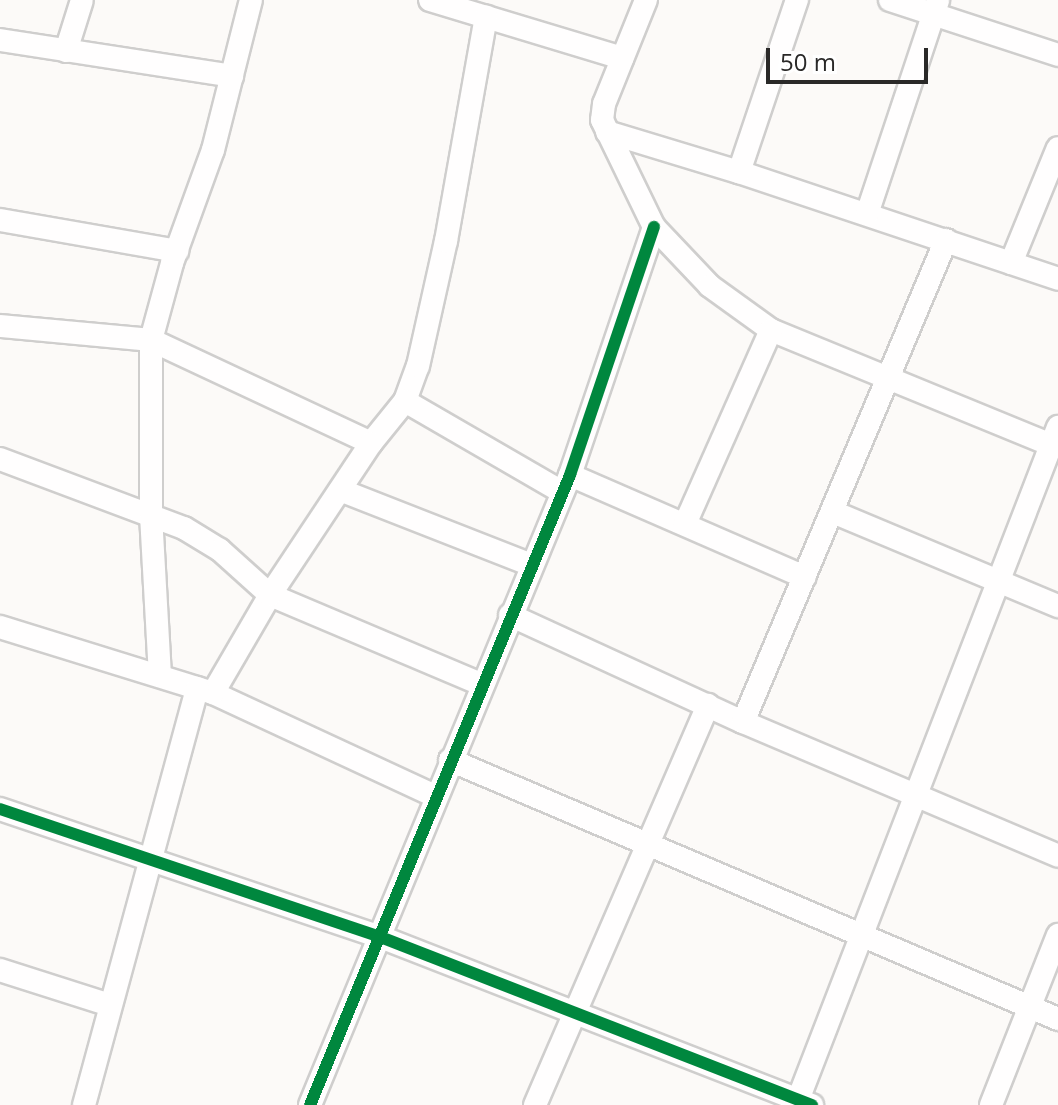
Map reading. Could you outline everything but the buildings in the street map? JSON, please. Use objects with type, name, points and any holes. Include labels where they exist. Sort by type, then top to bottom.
[{"type":"street","points":[[66,51],[82,0]]},
{"type":"street","points":[[160,676],[151,513],[151,340],[177,251],[213,150],[251,0]]},
{"type":"street","points":[[430,0],[622,58]]},
{"type":"street","points":[[0,809],[378,936],[802,1103],[862,934],[1055,436],[889,379],[771,330],[710,286],[654,227],[602,120],[604,104],[646,0]]},
{"type":"street","points":[[739,172],[797,0]]},
{"type":"street","points":[[890,0],[936,7],[1058,55]]},
{"type":"street","points":[[867,214],[936,7]]},
{"type":"street","points":[[84,1105],[150,857],[205,690],[371,443],[405,401],[418,366],[446,241],[486,17]]},
{"type":"street","points":[[0,40],[232,76]]},
{"type":"street","points":[[607,132],[739,172],[1058,279]]},
{"type":"street","points":[[1011,263],[1058,148]]},
{"type":"street","points":[[0,220],[177,251]]},
{"type":"street","points":[[310,1105],[566,484],[654,227]]},
{"type":"street","points":[[743,722],[946,240]]},
{"type":"street","points":[[0,326],[151,340],[371,443]]},
{"type":"street","points":[[685,524],[771,330]]},
{"type":"street","points":[[405,401],[566,484],[685,524],[805,577]]},
{"type":"street","points":[[0,459],[151,513],[206,540],[270,595],[481,684]]},
{"type":"street","points":[[340,490],[531,565]]},
{"type":"street","points":[[833,512],[1058,606]]},
{"type":"street","points":[[510,615],[743,722],[1058,856]]},
{"type":"street","points":[[0,627],[205,690],[435,796]]},
{"type":"street","points":[[535,1105],[573,1011],[708,705]]},
{"type":"street","points":[[450,760],[1058,1019]]},
{"type":"street","points":[[991,1105],[1058,935]]},
{"type":"street","points":[[0,970],[110,1005]]},
{"type":"cycle path","points":[[310,1105],[570,475],[654,227]]},
{"type":"cycle path","points":[[0,809],[378,936],[812,1105]]}]
